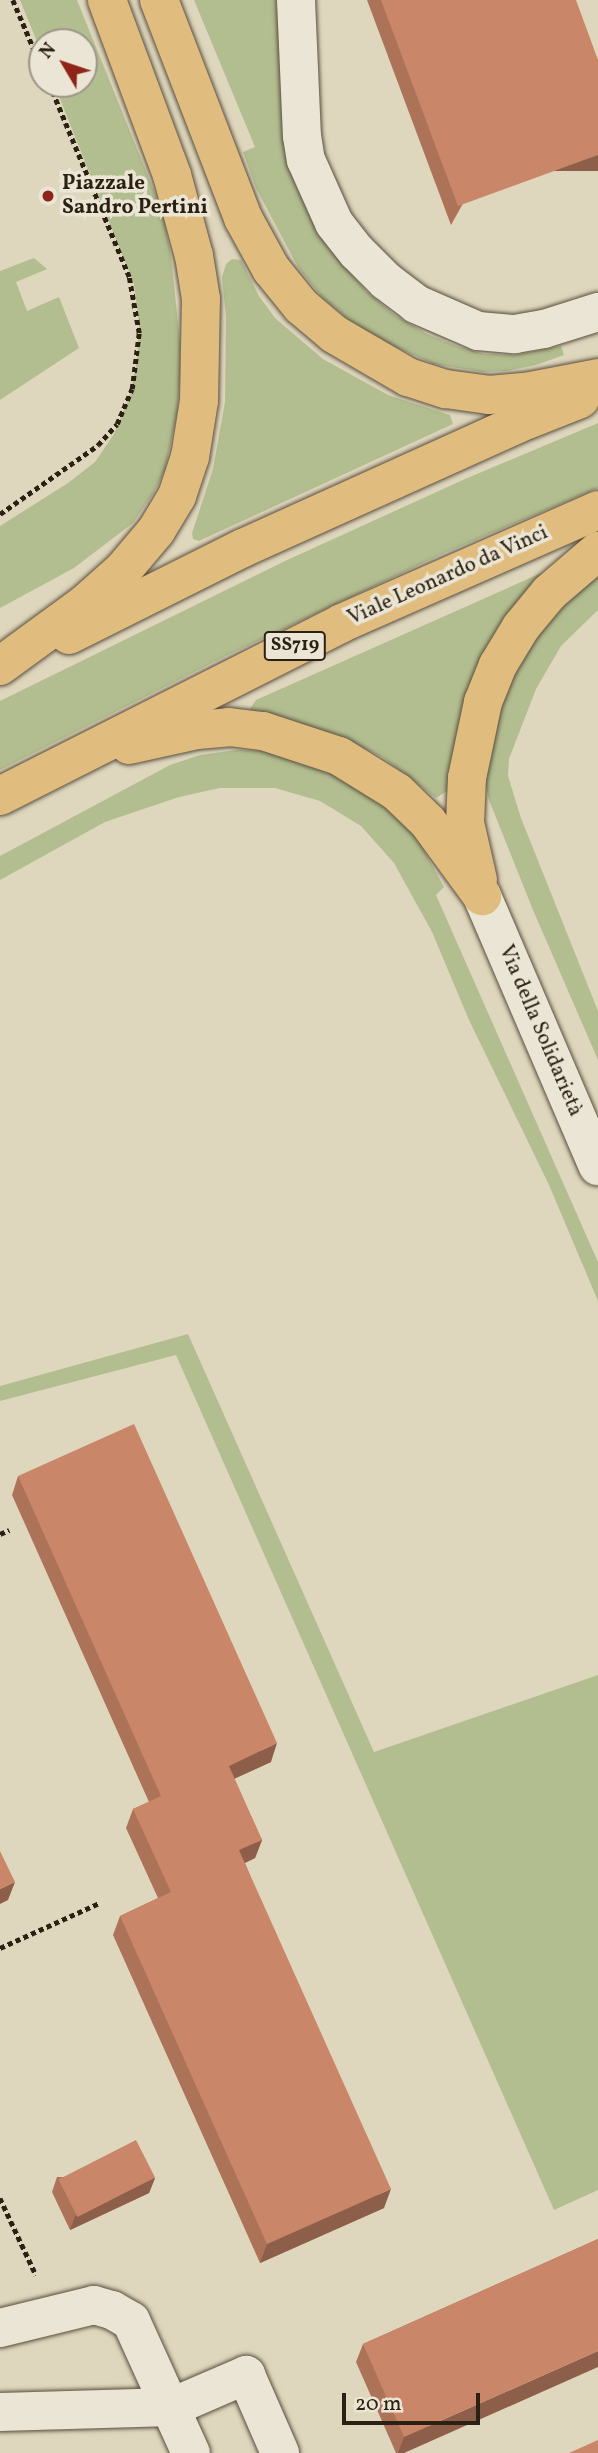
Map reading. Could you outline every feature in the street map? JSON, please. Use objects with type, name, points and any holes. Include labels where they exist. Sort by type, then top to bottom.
[{"type":"highway","points":[[0,668],[86,603],[123,570],[156,531],[177,496],[190,457],[199,401],[201,320],[194,256],[172,175],[107,0]]},
{"type":"highway","points":[[159,0],[243,218],[271,269],[301,306],[334,334],[408,377],[446,390],[489,395],[526,392],[598,378]]},
{"type":"highway","points":[[0,668],[243,548],[517,424],[598,392]]},
{"type":"highway","name":"Viale Leonardo da Vinci","points":[[0,796],[53,767],[376,607],[598,510]]},
{"type":"highway","points":[[482,896],[465,823],[467,778],[483,702],[498,665],[521,627],[549,593],[598,551]]},
{"type":"highway","points":[[53,767],[155,738],[197,730],[229,727],[262,731],[306,743],[369,772],[397,792],[428,822],[482,896]]},
{"type":"street","points":[[296,0],[302,136],[306,160],[334,223],[357,252],[386,281],[416,304],[478,331],[515,334],[534,331],[598,312]]},
{"type":"street","name":"Via della Solidarietà","points":[[482,896],[598,1166]]},
{"type":"street","points":[[0,2328],[93,2305],[112,2310],[131,2321],[191,2453]]},
{"type":"street","points":[[0,2412],[172,2407],[246,2375],[280,2453]]},
{"type":"path","points":[[13,0],[28,35]]},
{"type":"path","points":[[0,514],[98,445],[117,424],[132,389],[139,333],[129,277],[55,98]]},
{"type":"path","points":[[0,1534],[9,1530]]},
{"type":"path","points":[[0,1948],[99,1903]]},
{"type":"path","points":[[0,2198],[54,2313]]},
{"type":"green space","points":[[20,0],[77,0],[88,28],[31,28]]},
{"type":"green space","points":[[194,0],[276,0],[288,162],[297,189],[324,242],[366,291],[396,316],[427,334],[457,346],[484,354],[515,355],[561,346],[564,355],[507,371],[483,372],[434,364],[378,339],[323,298],[299,269],[256,188],[243,152],[255,147]]},
{"type":"green space","points":[[98,52],[163,213],[171,256],[180,342],[177,414],[165,470],[153,494],[133,523],[74,568],[0,608],[0,526],[68,483],[95,462],[114,434],[130,395],[137,360],[139,323],[134,284],[60,98],[98,98]]},
{"type":"green space","points":[[34,258],[47,269],[16,282],[27,311],[59,297],[79,348],[0,400],[0,271]]},
{"type":"green space","points":[[232,259],[241,260],[259,296],[275,318],[323,359],[388,395],[450,415],[453,424],[199,541],[193,539],[192,533],[213,469],[225,402],[226,317],[222,277],[226,264]]},
{"type":"green space","points":[[598,423],[598,488],[442,554],[228,655],[0,770],[0,701],[285,561],[465,479]]},
{"type":"green space","points":[[544,574],[451,784],[447,791],[436,798],[384,758],[358,745],[253,715],[250,709],[256,700]]},
{"type":"green space","points":[[598,574],[598,610],[561,646],[536,689],[509,759],[508,776],[521,818],[598,1011],[598,1060],[533,910],[489,800],[485,782],[504,692],[539,629],[580,586]]},
{"type":"green space","points":[[236,750],[270,751],[360,782],[414,832],[444,887],[436,895],[598,1262],[598,1301],[549,1185],[469,1020],[432,932],[394,863],[361,826],[320,801],[275,788],[220,788],[179,797],[105,822],[0,880],[0,856],[170,765],[200,755]]},
{"type":"green space","points":[[188,1334],[374,1752],[598,1675],[598,2190],[554,2210],[176,1355],[0,1401],[0,1386]]},
{"type":"building","points":[[381,0],[576,0],[598,60],[598,155],[458,206]]},
{"type":"building","points":[[134,1424],[277,1743],[229,1766],[262,1840],[239,1850],[391,2189],[267,2244],[120,1916],[171,1892],[133,1809],[161,1796],[18,1476]]},
{"type":"building","points":[[0,1851],[15,1882],[0,1889]]},
{"type":"building","points":[[136,2140],[155,2177],[78,2217],[58,2179]]},
{"type":"building","points":[[598,2239],[598,2351],[404,2437],[363,2344]]},
{"type":"building","points":[[598,2440],[598,2453],[569,2453]]},
{"type":"place","name":"Piazzale Sandro Pertini","points":[[48,196]]}]
